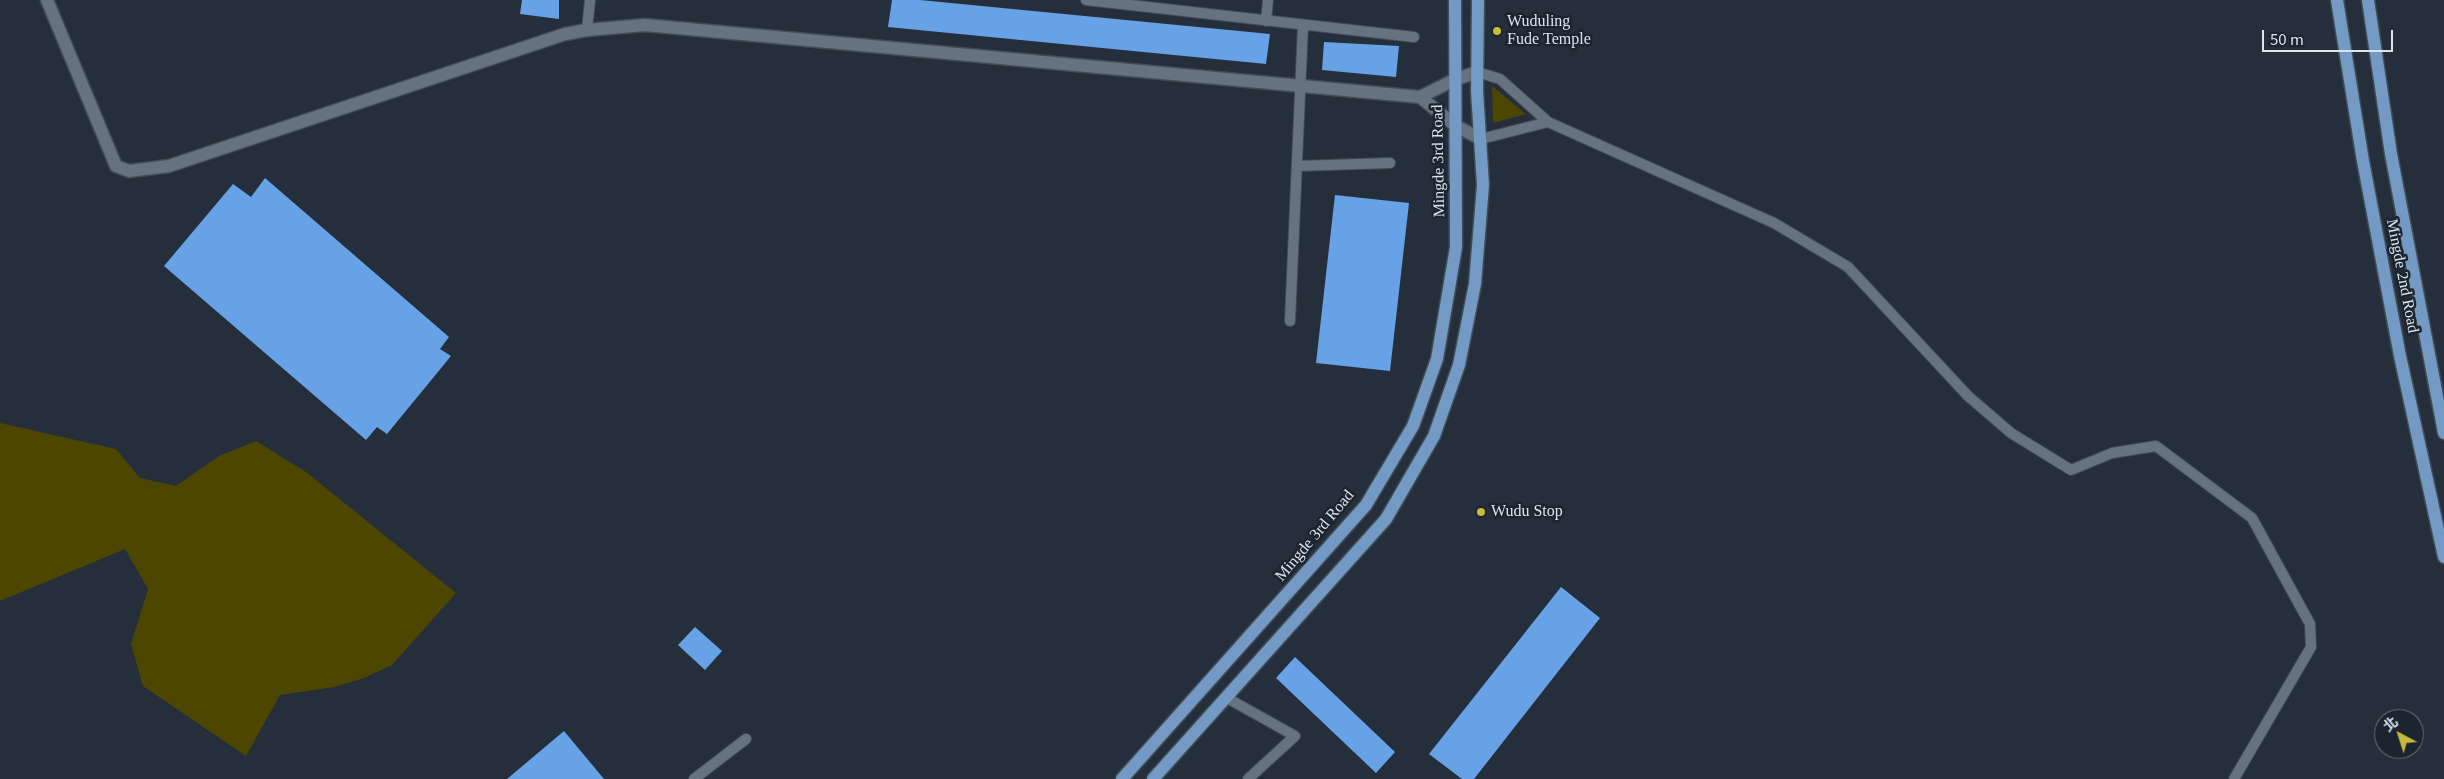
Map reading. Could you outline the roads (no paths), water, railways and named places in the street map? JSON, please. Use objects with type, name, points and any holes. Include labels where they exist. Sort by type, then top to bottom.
[{"type":"main road","name":"Mingde 3rd Road","points":[[1122,779],[1366,505],[1413,426],[1437,359],[1456,247],[1455,0]]},
{"type":"main road","points":[[1153,779],[1386,519],[1434,436],[1459,365],[1475,284],[1483,185],[1477,72],[1478,0]]},
{"type":"main road","name":"Mingde 2nd Road","points":[[2337,0],[2365,170],[2400,356],[2443,552]]},
{"type":"main road","name":"Mingde 2nd Road","points":[[2368,0],[2391,154],[2444,433]]},
{"type":"main road","points":[[1210,682],[1227,698]]},
{"type":"street","points":[[47,0],[116,166],[129,171],[170,166],[565,34],[587,30],[645,26],[1420,97],[1454,80],[1477,72]]},
{"type":"street","points":[[1420,97],[1456,126],[1481,139]]},
{"type":"lane","points":[[587,30],[590,0]]},
{"type":"lane","points":[[1086,0],[1414,37]]},
{"type":"lane","points":[[1266,20],[1268,0]]},
{"type":"lane","points":[[1290,320],[1303,25]]},
{"type":"lane","points":[[1477,72],[1500,79],[1548,122],[1774,223],[1848,267],[1968,396],[2012,433],[2071,470],[2112,453],[2156,446],[2252,518],[2310,624],[2311,647],[2234,779]]},
{"type":"lane","points":[[1481,139],[1548,122]]},
{"type":"lane","points":[[1297,166],[1390,163]]},
{"type":"lane","points":[[2443,552],[2444,563]]},
{"type":"lane","points":[[1227,698],[1295,736],[1248,779]]},
{"type":"lane","points":[[694,779],[746,739]]},
{"type":"place","name":"Wuduling Fude Temple","points":[[1497,31]]},
{"type":"place","name":"Wudu Stop","points":[[1481,512]]}]
